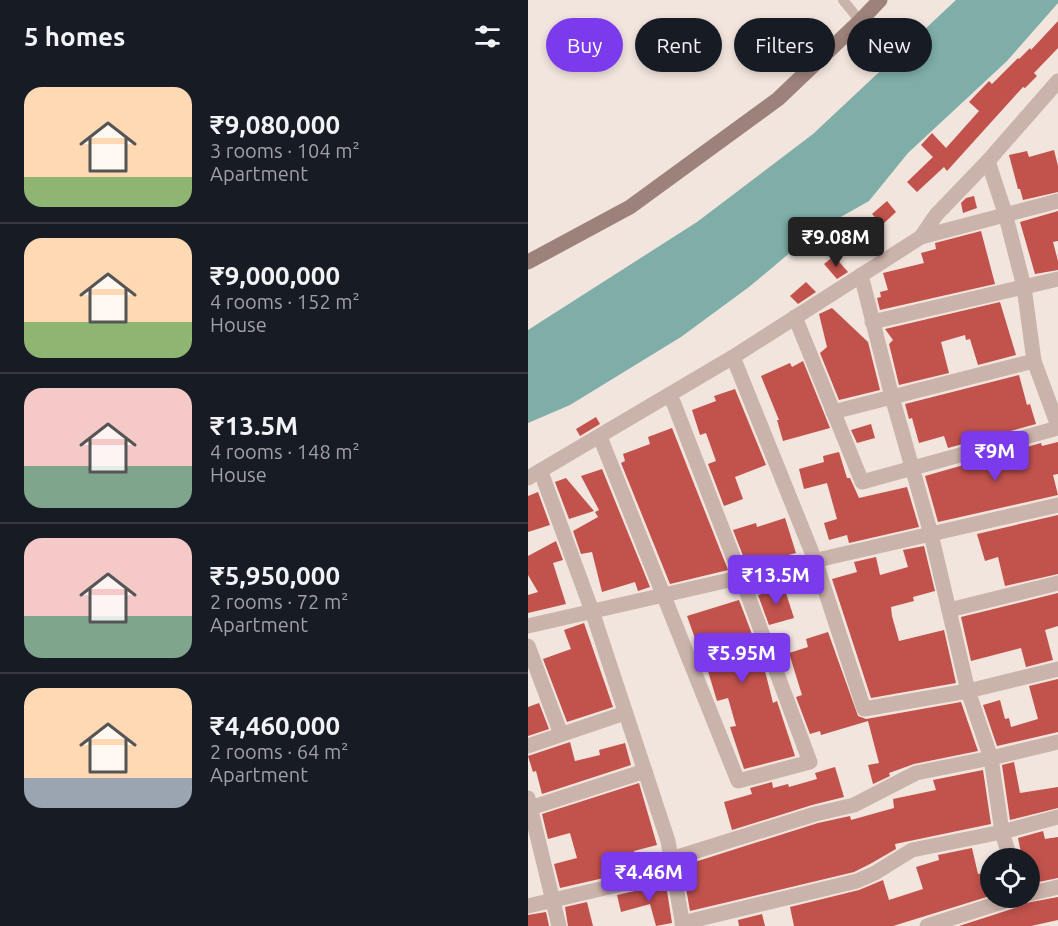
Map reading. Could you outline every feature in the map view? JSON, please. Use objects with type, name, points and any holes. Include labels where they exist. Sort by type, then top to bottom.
[{"type":"street","points":[[863,18],[880,0]]},
{"type":"street","points":[[528,262],[630,207],[778,99],[847,33]]},
{"type":"street","points":[[921,237],[936,215],[988,161],[1058,81]]},
{"type":"street","points":[[795,317],[862,482],[1058,427],[1034,361],[1024,287],[1005,213],[988,161]]},
{"type":"street","points":[[1058,201],[1005,213],[921,237],[733,357],[534,475],[592,611],[645,771],[668,841],[683,925],[857,881],[875,873],[912,850],[1002,832],[1058,817]]},
{"type":"street","points":[[861,275],[892,397],[932,534],[968,691],[991,758],[1002,832],[1007,848]]},
{"type":"street","points":[[872,322],[1058,279]]},
{"type":"street","points":[[733,357],[815,560],[864,709],[968,691],[1058,669]]},
{"type":"street","points":[[833,412],[1034,361]]},
{"type":"street","points":[[600,437],[738,781],[810,762],[741,577],[669,395]]},
{"type":"street","points":[[528,626],[1058,505]]},
{"type":"street","points":[[950,610],[1058,583]]},
{"type":"street","points":[[528,646],[561,734]]},
{"type":"street","points":[[528,746],[625,713]]},
{"type":"street","points":[[528,906],[672,865],[815,814],[854,805],[916,773],[1058,742]]},
{"type":"street","points":[[559,926],[529,803],[645,771]]},
{"type":"street","points":[[1040,891],[1058,887]]},
{"type":"street","points":[[927,926],[983,908]]},
{"type":"lane","points":[[843,0],[858,18]]},
{"type":"water","points":[[956,0],[1058,0],[1058,3],[1007,61],[908,153],[869,201],[816,231],[749,287],[681,337],[570,405],[528,423],[528,330],[697,222],[813,134],[879,72],[932,72],[932,22]]},
{"type":"building","points":[[1058,21],[1058,48],[1034,73],[1037,76],[1025,88],[1023,87],[947,171],[944,167],[917,192],[907,182],[933,157],[921,145],[932,133],[946,148],[979,111],[969,102],[989,81],[992,84],[1018,58],[1030,48],[1031,50]]},
{"type":"building","points":[[1054,150],[1058,166],[1058,192],[1023,200],[1009,155],[1027,151],[1029,157]]},
{"type":"building","points":[[974,196],[977,208],[963,213],[961,203],[966,198]]},
{"type":"building","points":[[887,201],[896,212],[882,225],[872,214]]},
{"type":"building","points":[[1058,211],[1058,241],[1053,242],[1058,270],[1035,274],[1020,222]]},
{"type":"building","points":[[981,231],[995,284],[880,310],[877,298],[881,297],[880,292],[888,290],[883,273],[924,263],[921,253],[936,249],[935,243]]},
{"type":"building","points":[[834,256],[848,272],[837,279],[824,264]]},
{"type":"building","points":[[806,282],[816,292],[798,304],[790,296]]},
{"type":"building","points":[[1000,302],[1016,355],[978,365],[970,339],[966,340],[965,335],[941,342],[949,373],[899,385],[889,344],[893,340],[885,329]]},
{"type":"building","points":[[832,308],[868,342],[880,390],[839,400],[820,353],[827,347],[819,314]]},
{"type":"building","points":[[803,361],[830,428],[783,441],[777,420],[779,420],[761,376],[790,363],[792,367]]},
{"type":"building","points":[[1019,375],[1027,405],[1030,404],[1036,424],[948,448],[944,436],[919,443],[912,418],[909,419],[905,404]]},
{"type":"building","points":[[735,389],[766,465],[735,477],[743,499],[724,506],[708,464],[716,461],[706,433],[700,435],[692,410],[716,401],[714,396]]},
{"type":"building","points":[[596,417],[600,424],[580,436],[576,429]]},
{"type":"building","points":[[871,424],[875,438],[857,443],[851,430]]},
{"type":"building","points":[[672,428],[728,570],[670,584],[621,463],[625,461],[623,454],[650,444],[648,437]]},
{"type":"building","points":[[1058,442],[1058,474],[1053,475],[1058,495],[938,522],[925,476],[1041,443],[1042,446]]},
{"type":"building","points":[[839,452],[847,478],[850,478],[859,498],[907,487],[919,527],[849,543],[847,535],[829,540],[824,523],[837,519],[827,483],[804,489],[799,469],[824,462],[823,456]]},
{"type":"building","points":[[602,469],[650,587],[638,591],[635,582],[602,592],[592,552],[581,554],[573,531],[598,517],[595,512],[599,510],[581,476]]},
{"type":"building","points":[[566,478],[594,511],[569,519],[555,482]]},
{"type":"building","points":[[538,492],[550,525],[528,532],[528,496]]},
{"type":"building","points":[[1058,515],[1058,574],[1005,586],[998,557],[985,561],[977,534]]},
{"type":"building","points":[[785,518],[796,553],[747,566],[733,530],[756,523],[757,527]]},
{"type":"building","points":[[556,541],[563,560],[553,563],[566,604],[528,613],[528,595],[538,592],[528,575],[528,556]]},
{"type":"building","points":[[924,546],[935,591],[913,597],[914,601],[891,607],[892,616],[899,641],[944,630],[956,683],[871,698],[832,579],[857,572],[854,562],[876,557],[880,575],[908,567],[903,550]]},
{"type":"building","points":[[784,587],[794,618],[769,625],[758,595]]},
{"type":"building","points":[[1058,593],[1058,626],[1045,630],[1053,660],[1026,667],[1021,648],[971,661],[961,617]]},
{"type":"building","points":[[739,600],[763,663],[773,703],[777,701],[795,756],[744,769],[730,727],[736,726],[728,698],[717,701],[704,658],[702,658],[687,616]]},
{"type":"building","points":[[584,623],[613,707],[567,722],[543,659],[571,649],[564,630]]},
{"type":"building","points":[[828,632],[858,716],[866,719],[961,702],[978,751],[914,764],[889,773],[890,776],[873,784],[868,765],[879,763],[868,721],[821,735],[820,731],[810,734],[796,697],[802,695],[789,653],[808,647],[806,639]]},
{"type":"building","points":[[1058,679],[1058,732],[997,746],[983,705],[1000,700],[1005,719],[1009,718],[1011,727],[1038,719],[1029,686]]},
{"type":"building","points":[[539,703],[549,729],[528,736],[528,707]]},
{"type":"building","points":[[570,742],[575,761],[600,755],[599,750],[625,743],[631,765],[542,794],[536,771],[533,772],[528,756]]},
{"type":"building","points":[[1014,762],[1020,793],[1058,787],[1058,808],[1010,820],[1002,765]]},
{"type":"building","points":[[835,767],[844,797],[732,830],[724,802],[752,794],[750,788],[772,782],[773,788],[788,784],[789,787],[817,779],[815,773]]},
{"type":"building","points":[[983,770],[991,824],[895,844],[896,849],[854,872],[690,911],[682,866],[818,823],[850,816],[851,820],[894,808],[893,799],[936,790],[933,780]]},
{"type":"building","points":[[639,783],[657,845],[634,851],[639,870],[560,888],[554,864],[577,858],[570,833],[548,839],[542,814]]},
{"type":"building","points":[[1043,831],[1045,839],[1058,837],[1058,878],[1040,882],[1040,848],[1020,848],[1018,838]]},
{"type":"building","points":[[972,848],[978,874],[980,874],[980,899],[893,926],[794,926],[790,907],[859,890],[883,880],[889,900],[923,889],[916,867],[939,860],[938,855]]},
{"type":"building","points":[[666,884],[672,923],[656,926],[650,904],[621,912],[617,895]]},
{"type":"building","points":[[1058,897],[1058,920],[1031,926],[959,926],[1015,908],[1040,908],[1040,900]]},
{"type":"building","points":[[587,902],[593,926],[568,926],[565,907]]},
{"type":"building","points":[[546,912],[549,926],[528,926],[528,915]]},
{"type":"building","points":[[762,914],[765,926],[739,926],[738,920]]}]
